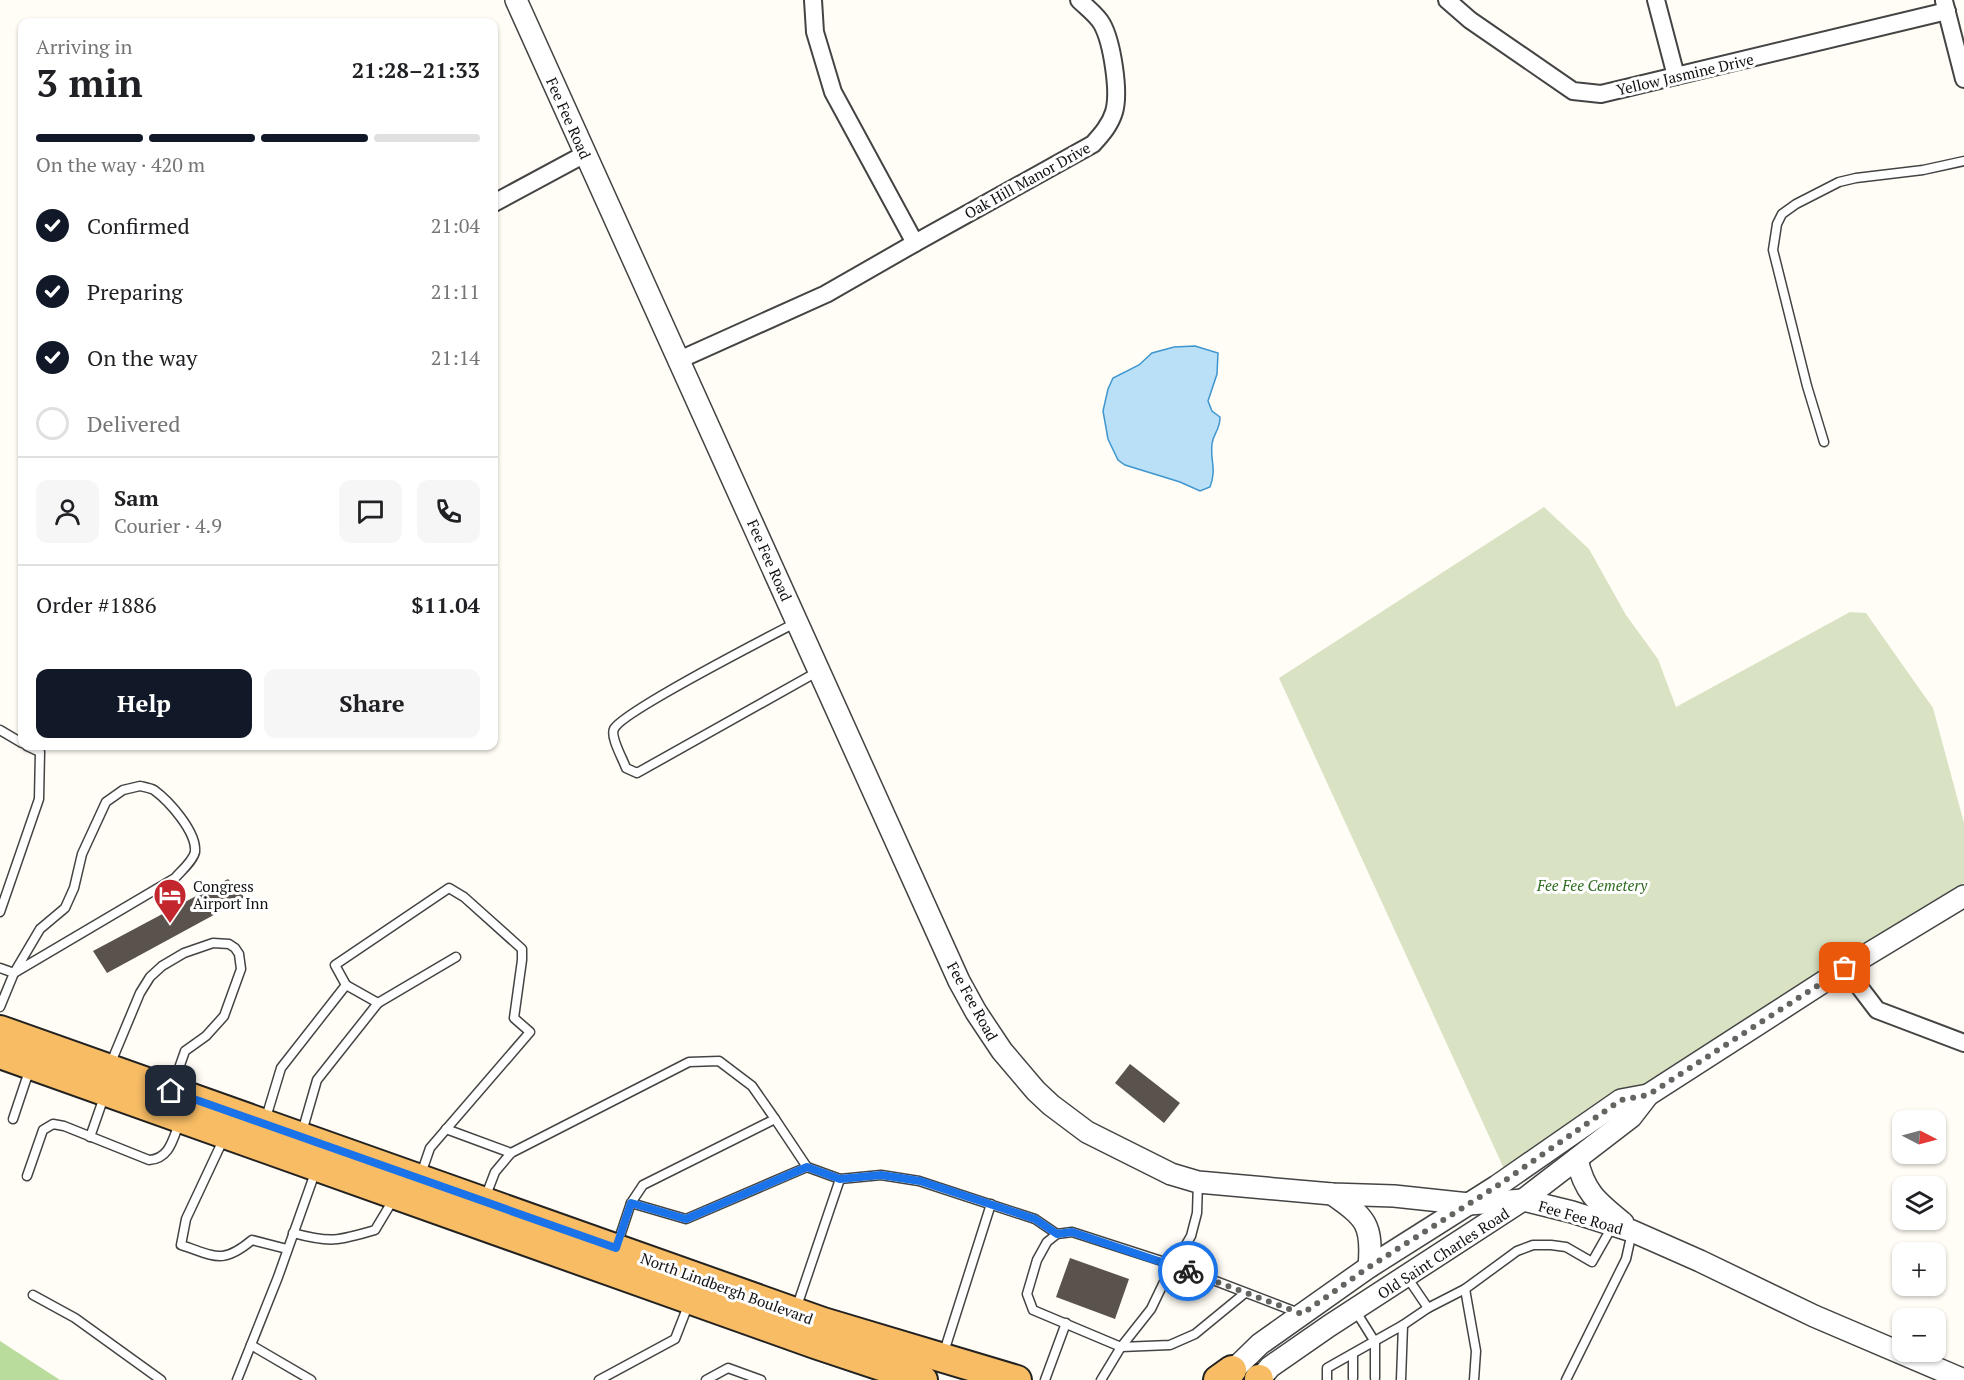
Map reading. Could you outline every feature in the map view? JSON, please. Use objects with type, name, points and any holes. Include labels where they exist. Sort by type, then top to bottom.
[{"type":"highway","name":"North Lindbergh Boulevard","points":[[0,1030],[107,1080],[181,1118],[691,1300],[923,1380]]},
{"type":"highway","name":"North Lindbergh Boulevard","points":[[0,1054],[31,1065],[171,1091],[795,1312],[887,1343],[1017,1380]]},
{"type":"street","name":"Fee Fee Road","points":[[516,0],[959,981],[1002,1051],[1051,1105],[1087,1132],[1171,1174],[1198,1182],[1332,1194],[1394,1196],[1469,1204],[1523,1200],[1572,1212],[1623,1228],[1700,1261],[1814,1316],[1964,1380]]},
{"type":"street","points":[[813,0],[815,32],[833,92],[915,243]]},
{"type":"street","name":"Oak Hill Manor Drive","points":[[679,360],[826,294],[1093,144],[1107,129],[1115,111],[1116,89],[1108,40],[1101,22],[1079,0]]},
{"type":"street","name":"Yellow Jasmine Drive","points":[[1447,0],[1470,20],[1573,91],[1600,94],[1946,5]]},
{"type":"street","points":[[1656,0],[1676,76]]},
{"type":"street","points":[[1946,5],[1964,79]]},
{"type":"street","points":[[498,201],[585,154]]},
{"type":"street","name":"Old Saint Charles Road","points":[[1259,1380],[1270,1367],[1355,1309],[1523,1200],[1630,1117],[1648,1095],[1845,968],[1964,896]]},
{"type":"street","points":[[1845,968],[1877,1010],[1964,1043]]},
{"type":"street","name":"Old Saint Charles Road","points":[[1224,1377],[1260,1344],[1369,1267],[1469,1204],[1621,1100],[1648,1095]]},
{"type":"street","points":[[1577,1159],[1581,1180],[1623,1228]]},
{"type":"street","points":[[1332,1194],[1358,1212],[1368,1229],[1371,1240],[1369,1267]]},
{"type":"street","points":[[1342,1287],[1355,1309]]},
{"type":"lane","points":[[1824,442],[1807,386],[1773,250],[1776,224],[1782,214],[1796,204],[1839,182],[1923,170],[1964,161]]},
{"type":"lane","points":[[797,622],[649,702],[619,723],[614,728],[613,736],[626,768],[637,772],[819,671]]},
{"type":"lane","points":[[0,730],[18,741]]},
{"type":"lane","points":[[0,912],[39,799],[40,752],[36,750]]},
{"type":"lane","points":[[0,1007],[14,973],[40,929],[65,908],[74,888],[82,854],[106,802],[123,790],[140,786],[152,789],[189,828],[195,841],[194,855],[175,878],[14,973]]},
{"type":"lane","points":[[378,1003],[346,985],[334,965],[449,888],[464,897],[522,949],[514,1018],[530,1032],[430,1148],[419,1178]]},
{"type":"lane","points":[[90,1137],[107,1080],[140,993],[150,977],[162,966],[184,953],[213,943],[229,944],[239,954],[241,969],[224,1016],[206,1036],[185,1052],[171,1091]]},
{"type":"lane","points":[[300,1137],[316,1080],[378,1003],[456,957]]},
{"type":"lane","points":[[0,968],[14,973]]},
{"type":"lane","points":[[264,1124],[281,1068],[346,985]]},
{"type":"lane","points":[[483,1202],[495,1172],[511,1153],[689,1062],[719,1061],[752,1086],[807,1167],[840,1179],[881,1175],[920,1181],[1035,1219],[1057,1234]]},
{"type":"lane","points":[[13,1119],[31,1065]]},
{"type":"lane","points":[[27,1176],[43,1130],[48,1125],[58,1124],[149,1160],[163,1156],[168,1150],[181,1118]]},
{"type":"lane","points":[[616,1248],[631,1203],[644,1185],[775,1119]]},
{"type":"lane","points":[[446,1129],[511,1153]]},
{"type":"lane","points":[[225,1134],[186,1219],[181,1245],[219,1258],[237,1252],[252,1240],[287,1249]]},
{"type":"lane","points":[[237,1380],[318,1167]]},
{"type":"lane","points":[[631,1203],[686,1219],[807,1167]]},
{"type":"lane","points":[[795,1312],[840,1179]]},
{"type":"lane","points":[[1101,1380],[1121,1347],[1151,1309],[1191,1236],[1197,1213],[1198,1182]]},
{"type":"lane","points":[[293,1233],[315,1239],[339,1241],[375,1230],[396,1195]]},
{"type":"lane","points":[[942,1358],[991,1204]]},
{"type":"lane","points":[[1327,1380],[1327,1368],[1464,1289],[1517,1251],[1533,1245],[1566,1247],[1592,1262],[1623,1228]]},
{"type":"lane","points":[[1566,1380],[1626,1259],[1623,1228]]},
{"type":"lane","points":[[1245,1293],[1195,1334],[1170,1345],[1121,1347],[1033,1310],[1027,1294],[1036,1260],[1047,1242],[1057,1234],[1072,1232],[1174,1265],[1302,1314]]},
{"type":"lane","points":[[1407,1277],[1428,1308]]},
{"type":"lane","points":[[1464,1289],[1476,1351],[1474,1380]]},
{"type":"lane","points":[[33,1295],[75,1318],[161,1380]]},
{"type":"lane","points":[[599,1380],[675,1339],[691,1300]]},
{"type":"lane","points":[[1355,1309],[1375,1342],[1375,1378]]},
{"type":"lane","points":[[1045,1380],[1066,1323]]},
{"type":"lane","points":[[1401,1380],[1403,1325]]},
{"type":"lane","points":[[251,1346],[311,1380]]},
{"type":"lane","points":[[1353,1354],[1353,1378]]},
{"type":"lane","points":[[706,1380],[728,1368],[760,1380]]},
{"type":"green space","name":"Fee Fee Cemetery","points":[[1544,507],[1589,549],[1626,615],[1658,659],[1676,707],[1850,612],[1866,613],[1933,708],[1964,823],[1964,883],[1506,1173],[1279,678]]},
{"type":"green space","points":[[0,1341],[60,1380],[0,1380]]},
{"type":"water","points":[[1195,346],[1218,353],[1217,374],[1208,401],[1212,411],[1220,417],[1212,444],[1213,475],[1210,487],[1200,491],[1180,482],[1125,465],[1118,460],[1108,439],[1103,411],[1113,378],[1139,365],[1152,353],[1174,347]]},
{"type":"building","name":"Congress Airport Inn","points":[[228,879],[245,898],[107,973],[93,951]]},
{"type":"building","points":[[1130,1064],[1180,1103],[1164,1123],[1115,1083]]},
{"type":"building","points":[[1070,1258],[1129,1279],[1115,1319],[1056,1297]]},
{"type":"way so far","points":[[1188,1271],[1302,1314],[1369,1267],[1497,1186],[1621,1100],[1648,1095],[1845,968]]},
{"type":"place","name":"Congress Airport Inn","points":[[170,924]]},
{"type":"route","points":[[171,1091],[616,1248],[631,1203],[686,1219],[807,1167],[840,1179],[881,1175],[920,1181],[1035,1219],[1057,1234],[1072,1232],[1188,1271]]}]
